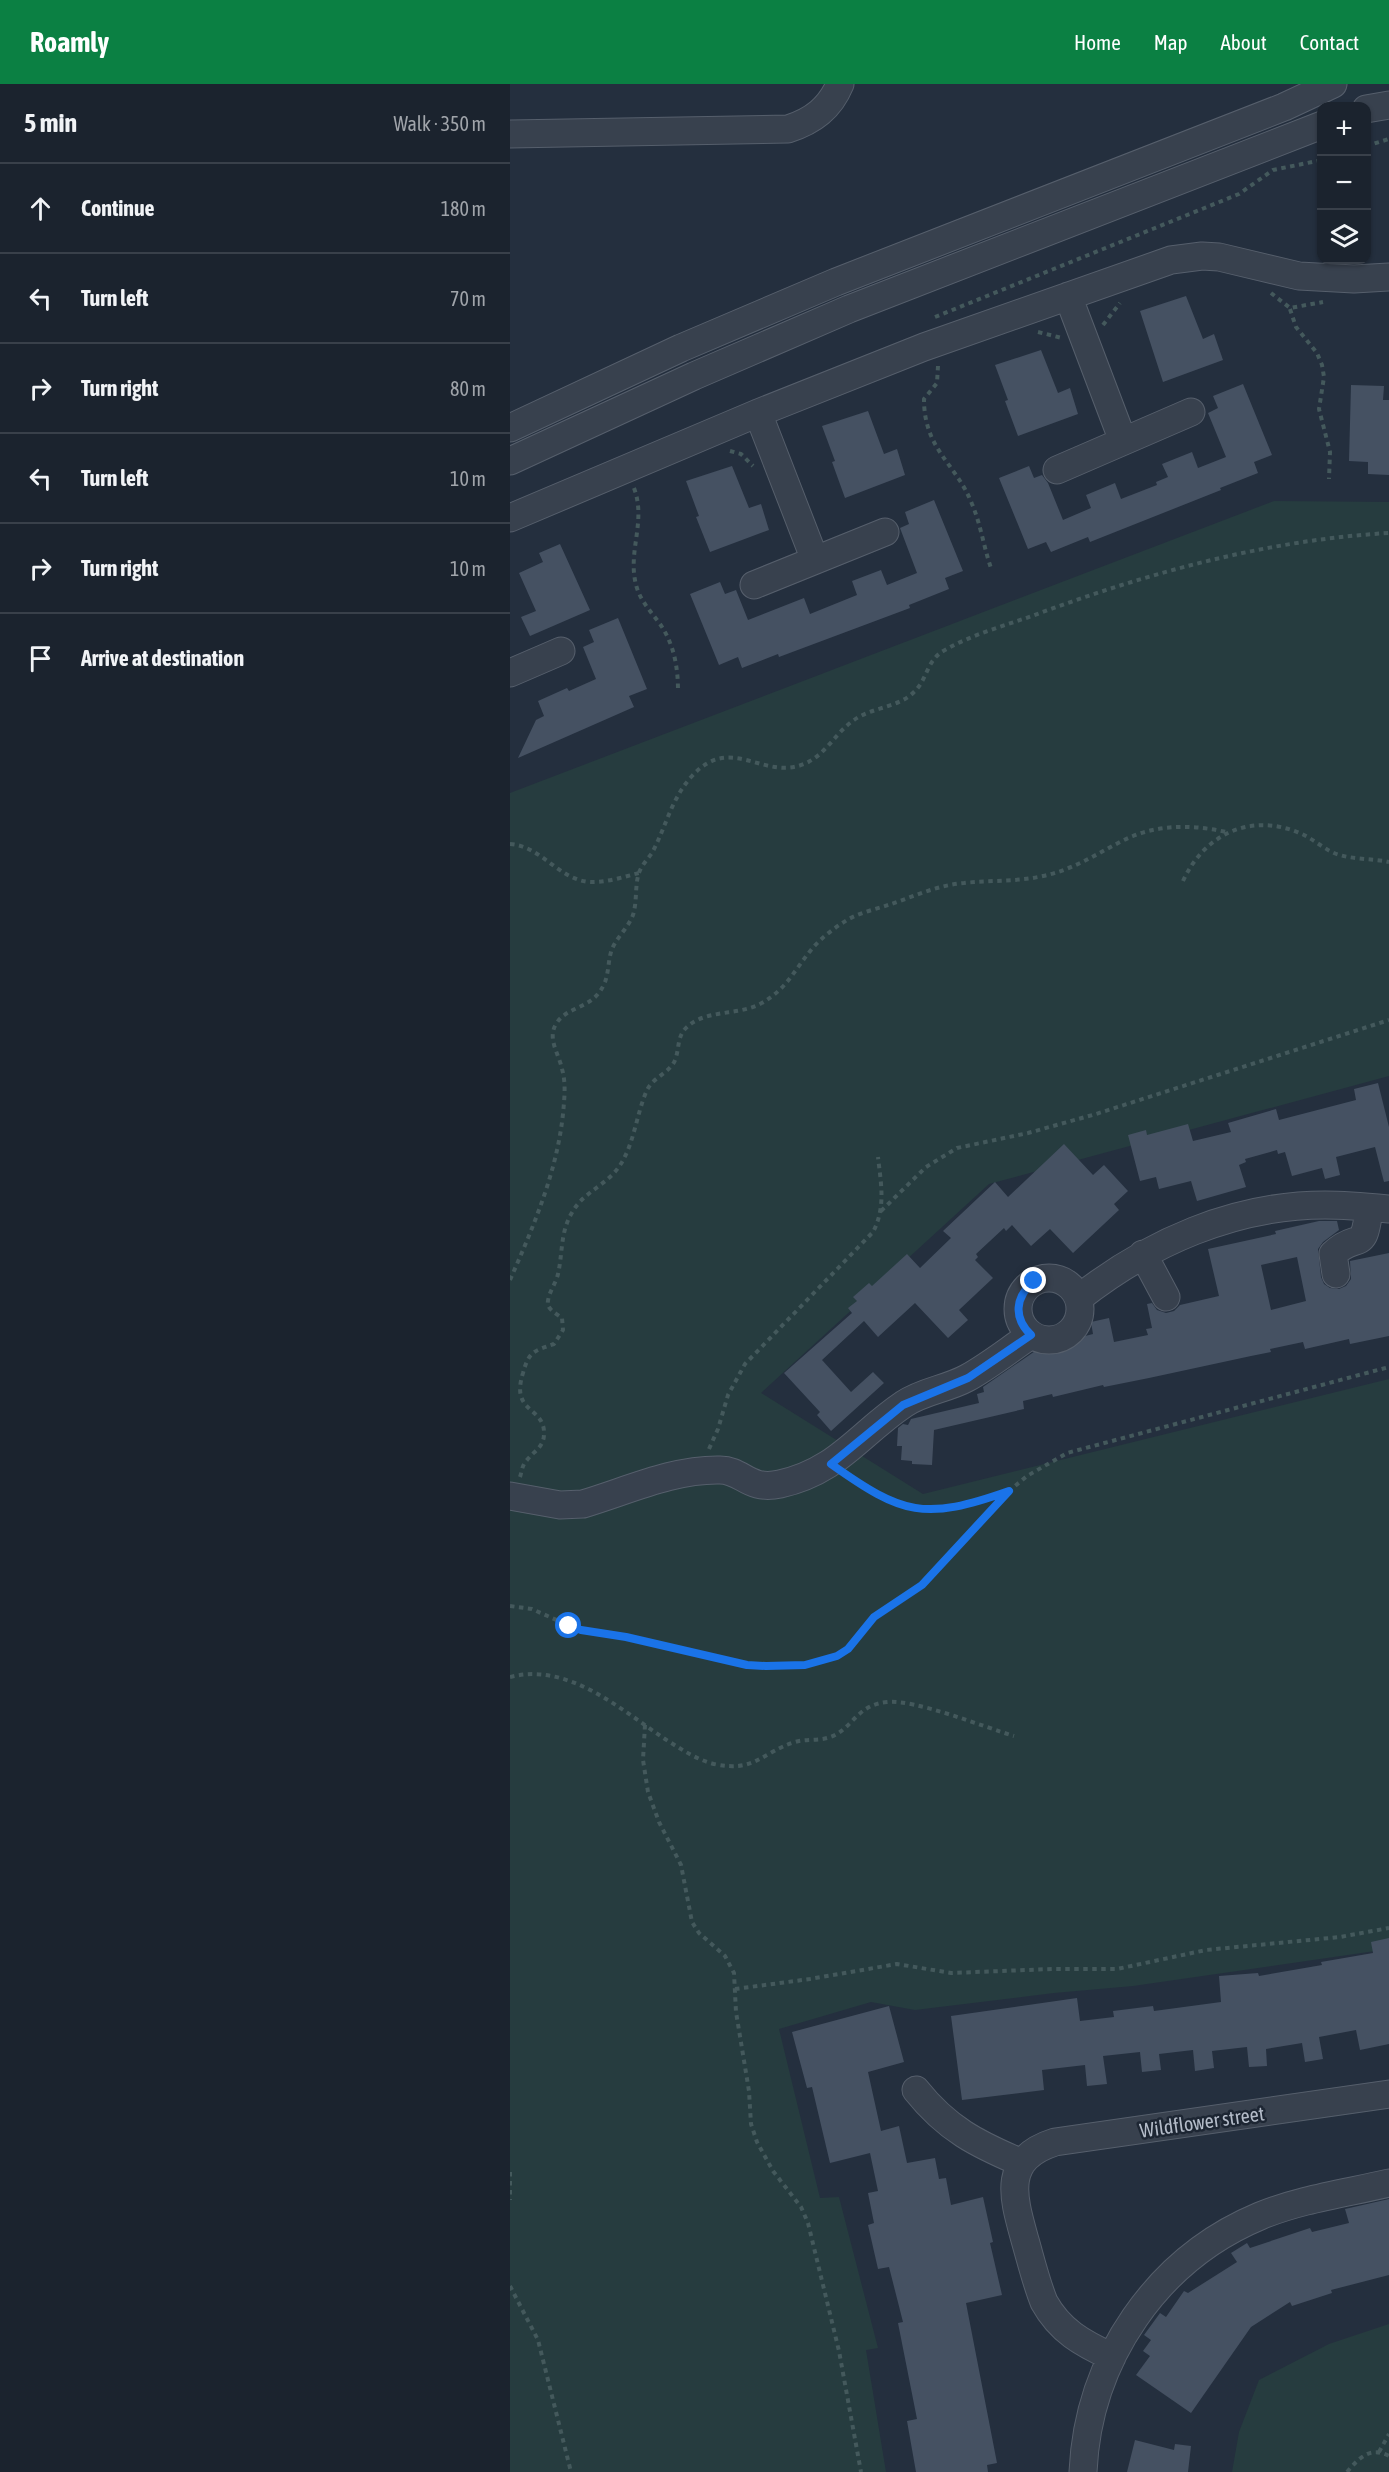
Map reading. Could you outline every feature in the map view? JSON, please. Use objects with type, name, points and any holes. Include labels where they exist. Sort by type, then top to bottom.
[{"type":"street","points":[[510,134],[788,129],[816,117],[827,106],[840,84]]},
{"type":"street","points":[[510,428],[681,348],[827,286],[1284,107],[1333,84]]},
{"type":"street","points":[[1385,84],[1389,91]]},
{"type":"street","points":[[1371,108],[1389,105]]},
{"type":"street","points":[[510,461],[694,376],[859,305],[1317,127]]},
{"type":"street","points":[[510,518],[758,413],[924,347],[1163,263],[1202,256],[1234,260],[1274,271],[1316,278],[1389,277]]},
{"type":"street","points":[[1068,296],[1123,441]]},
{"type":"street","points":[[1057,470],[1191,412]]},
{"type":"street","points":[[758,413],[815,560]]},
{"type":"street","points":[[754,585],[885,532]]},
{"type":"street","points":[[510,673],[561,651]]},
{"type":"street","points":[[1078,1298],[1110,1274],[1143,1254],[1200,1228],[1261,1212],[1324,1205],[1379,1209],[1363,1238],[1334,1254],[1335,1274]]},
{"type":"street","points":[[1143,1254],[1167,1297]]},
{"type":"street","points":[[1044,1278],[1065,1282],[1073,1288],[1078,1298],[1080,1317],[1069,1334],[1050,1341],[1031,1335],[1023,1327],[1018,1307],[1020,1297],[1034,1281],[1044,1278]]},
{"type":"street","points":[[511,1495],[560,1505],[583,1504],[689,1473],[721,1470],[753,1484],[771,1485],[811,1474],[831,1464],[903,1405],[968,1378],[1031,1335]]},
{"type":"street","points":[[916,2090],[940,2118],[954,2129],[985,2148],[1022,2163],[1014,2186],[1014,2198],[1044,2302],[1050,2314],[1067,2333],[1112,2357]]},
{"type":"street","name":"Wildflower street","points":[[1022,2163],[1031,2153],[1055,2142],[1389,2094]]},
{"type":"street","points":[[1083,2472],[1097,2393],[1112,2357],[1126,2330],[1156,2289],[1184,2261],[1209,2242],[1263,2215],[1389,2183]]},
{"type":"path","points":[[1371,144],[1389,139]]},
{"type":"path","points":[[1290,308],[1296,327],[1317,352],[1322,364],[1324,377],[1319,409],[1330,452],[1329,479]]},
{"type":"path","points":[[726,450],[741,454],[756,472]]},
{"type":"path","points":[[625,492],[645,483]]},
{"type":"path","points":[[634,488],[640,508],[634,562],[635,580],[643,603],[666,634],[672,648],[678,676],[678,691]]},
{"type":"path","points":[[510,1280],[541,1209],[562,1117],[564,1085],[562,1069],[552,1038],[553,1030],[561,1017],[587,1004],[600,991],[608,973],[610,953],[634,913],[639,873],[652,851],[676,797],[701,767],[717,760],[735,757],[780,768],[802,765],[813,760],[855,719],[914,693],[930,662],[937,655],[954,646],[1069,602],[1196,564],[1292,543],[1389,533]]},
{"type":"path","points":[[1184,881],[1196,858],[1215,839],[1226,832],[1250,825],[1275,826],[1298,832],[1332,852],[1344,856],[1389,862]]},
{"type":"path","points":[[511,1495],[523,1466],[539,1448],[544,1434],[540,1419],[522,1401],[519,1394],[519,1383],[529,1357],[541,1348],[554,1344],[562,1335],[562,1318],[550,1309],[548,1300],[558,1273],[561,1238],[566,1224],[582,1198],[605,1182],[622,1162],[646,1091],[655,1078],[673,1064],[679,1039],[691,1023],[700,1018],[742,1011],[770,998],[792,977],[823,937],[851,918],[867,912],[941,886],[1024,880],[1046,876],[1087,861],[1122,841],[1155,829],[1191,826],[1226,832]]},
{"type":"path","points":[[510,844],[525,847],[566,875],[587,882],[639,873]]},
{"type":"path","points":[[881,1211],[926,1167],[957,1148],[1028,1133],[1096,1114],[1389,1020]]},
{"type":"path","points":[[689,1473],[711,1446],[728,1395],[745,1364],[866,1241],[878,1222],[881,1211],[878,1157]]},
{"type":"path","points":[[510,1606],[532,1609],[581,1630],[626,1637],[747,1665],[786,1666],[823,1661],[848,1649],[880,1612],[922,1585],[1009,1491],[1027,1476],[1067,1453],[1389,1367]]},
{"type":"path","points":[[831,1464],[888,1501],[923,1509],[959,1508],[1009,1491]]},
{"type":"path","points":[[510,1677],[523,1673],[544,1673],[564,1678],[585,1688],[690,1755],[727,1766],[752,1763],[795,1742],[833,1737],[857,1714],[877,1704],[888,1702],[910,1704],[1014,1736]]},
{"type":"path","points":[[645,1725],[643,1760],[652,1807],[681,1865],[692,1922],[699,1933],[730,1964],[734,1973],[738,2027],[749,2091],[751,2124],[773,2171],[801,2207],[808,2223],[839,2351],[861,2472]]},
{"type":"path","points":[[735,1989],[897,1964],[951,1973],[1117,1969],[1206,1950],[1340,1937],[1389,1928]]},
{"type":"path","points":[[510,2172],[510,2200]]},
{"type":"path","points":[[510,2286],[538,2340],[571,2472]]},
{"type":"path","points":[[1379,2452],[1389,2434]]},
{"type":"path","points":[[1347,2472],[1366,2454],[1379,2452],[1389,2456]]},
{"type":"green space","points":[[1274,501],[1389,502],[1389,1076],[989,1184],[761,1393],[923,1494],[1389,1379],[1389,1949],[1133,1986],[915,2010],[871,2002],[779,2029],[820,2198],[839,2197],[878,2348],[866,2350],[886,2472],[510,2472],[510,793]]},
{"type":"green space","points":[[1389,2324],[1389,2472],[1232,2472],[1239,2432],[1259,2380],[1329,2344]]},
{"type":"building","points":[[1186,296],[1203,339],[1214,334],[1223,360],[1163,382],[1140,311]]},
{"type":"building","points":[[1041,350],[1058,393],[1070,388],[1078,414],[1018,436],[995,365]]},
{"type":"building","points":[[1243,384],[1272,455],[1254,462],[1258,473],[1090,542],[1088,537],[1051,552],[1046,542],[1028,549],[999,478],[1029,466],[1034,478],[1042,475],[1048,483],[1063,520],[1091,508],[1086,495],[1115,483],[1121,499],[1157,485],[1156,482],[1168,477],[1162,464],[1192,452],[1198,468],[1226,457],[1208,413],[1218,408],[1213,396]]},
{"type":"building","points":[[1351,385],[1384,386],[1383,400],[1389,400],[1389,475],[1368,474],[1368,462],[1349,461]]},
{"type":"building","points":[[868,411],[884,454],[897,449],[905,475],[845,498],[822,426]]},
{"type":"building","points":[[732,466],[749,508],[761,504],[769,530],[710,552],[696,517],[699,516],[686,481]]},
{"type":"building","points":[[934,500],[963,571],[945,578],[949,589],[909,605],[910,608],[779,657],[778,654],[742,668],[738,657],[719,665],[690,594],[720,582],[725,594],[736,590],[748,620],[804,598],[810,614],[857,595],[852,581],[881,570],[887,585],[917,573],[900,528],[909,524],[905,512]]},
{"type":"building","points":[[560,544],[590,610],[530,636],[521,617],[536,611],[519,573],[543,562],[539,553]]},
{"type":"building","points":[[618,618],[647,689],[629,696],[634,707],[518,758],[536,720],[544,716],[538,701],[567,688],[569,691],[596,679],[583,647],[594,642],[589,630]]},
{"type":"building","points":[[1378,1083],[1389,1127],[1389,1181],[1384,1182],[1375,1147],[1336,1157],[1340,1175],[1325,1179],[1322,1168],[1292,1176],[1285,1152],[1278,1154],[1277,1150],[1245,1159],[1246,1162],[1239,1165],[1246,1187],[1197,1201],[1191,1181],[1159,1189],[1156,1177],[1140,1181],[1128,1135],[1146,1130],[1147,1135],[1188,1124],[1193,1141],[1231,1132],[1228,1123],[1276,1109],[1279,1120],[1356,1100],[1354,1089]]},
{"type":"building","points":[[1064,1144],[1093,1175],[1104,1165],[1128,1191],[1114,1204],[1119,1210],[1073,1253],[1050,1229],[1031,1246],[1012,1225],[1006,1231],[1004,1228],[976,1254],[978,1257],[975,1260],[993,1278],[959,1310],[968,1320],[948,1338],[915,1303],[878,1337],[864,1321],[822,1360],[851,1392],[873,1372],[884,1383],[831,1431],[817,1415],[820,1412],[784,1373],[852,1313],[848,1308],[857,1301],[853,1297],[869,1283],[872,1286],[907,1254],[920,1268],[951,1238],[943,1231],[995,1182],[1008,1197]]},
{"type":"building","points":[[1319,1221],[1337,1221],[1339,1230],[1323,1242],[1318,1249],[1321,1277],[1324,1284],[1330,1288],[1339,1289],[1346,1286],[1351,1279],[1350,1261],[1389,1253],[1389,1336],[1350,1344],[1349,1339],[1305,1349],[1303,1342],[1270,1349],[1271,1352],[1149,1378],[1023,1401],[1024,1409],[934,1430],[932,1465],[912,1464],[912,1461],[901,1460],[902,1446],[897,1446],[898,1428],[903,1424],[908,1425],[911,1419],[979,1403],[977,1394],[984,1392],[983,1387],[1041,1347],[1093,1334],[1091,1322],[1109,1318],[1114,1342],[1148,1335],[1146,1329],[1152,1328],[1147,1304],[1152,1303],[1157,1310],[1166,1313],[1174,1311],[1180,1305],[1219,1296],[1208,1249],[1276,1234],[1275,1231]],"holes":[[[1297,1257],[1306,1301],[1271,1310],[1261,1265]]]},
{"type":"building","points":[[1389,1938],[1389,2044],[1360,2050],[1356,2030],[1319,2037],[1323,2059],[1305,2062],[1302,2043],[1266,2049],[1267,2066],[1249,2067],[1247,2047],[1212,2051],[1214,2068],[1195,2071],[1193,2050],[1159,2054],[1161,2070],[1142,2072],[1140,2052],[1103,2056],[1107,2084],[1087,2086],[1085,2065],[1042,2070],[1044,2090],[962,2100],[951,2016],[1077,1998],[1080,2021],[1114,2017],[1113,2011],[1153,2006],[1154,2011],[1221,2002],[1219,1976],[1258,1973],[1259,1976],[1322,1965],[1321,1962],[1373,1953],[1371,1942]]},
{"type":"building","points":[[889,2006],[904,2062],[868,2072],[881,2131],[899,2126],[907,2163],[935,2158],[939,2179],[946,2178],[951,2205],[983,2197],[993,2242],[990,2243],[1002,2295],[966,2303],[997,2463],[987,2465],[988,2472],[916,2472],[907,2421],[917,2419],[898,2323],[903,2322],[889,2267],[878,2269],[868,2225],[874,2223],[868,2193],[878,2191],[870,2153],[830,2163],[812,2087],[807,2088],[792,2032]]},
{"type":"building","points":[[1389,2199],[1389,2275],[1331,2290],[1332,2293],[1292,2306],[1290,2302],[1251,2327],[1191,2413],[1136,2375],[1150,2356],[1143,2351],[1151,2340],[1144,2335],[1160,2313],[1166,2317],[1184,2291],[1188,2293],[1237,2262],[1231,2253],[1247,2243],[1250,2248],[1310,2228],[1312,2232],[1349,2223],[1345,2209]]},
{"type":"building","points":[[1135,2440],[1174,2450],[1175,2444],[1191,2446],[1188,2472],[1127,2472]]},
{"type":"route","points":[[569,1626],[747,1665],[805,1665],[837,1656],[848,1649],[874,1617],[922,1585],[1009,1491],[959,1508],[923,1509],[888,1501],[831,1464],[912,1399],[968,1378],[1031,1335],[1023,1327],[1018,1307],[1020,1297],[1034,1281]]}]
